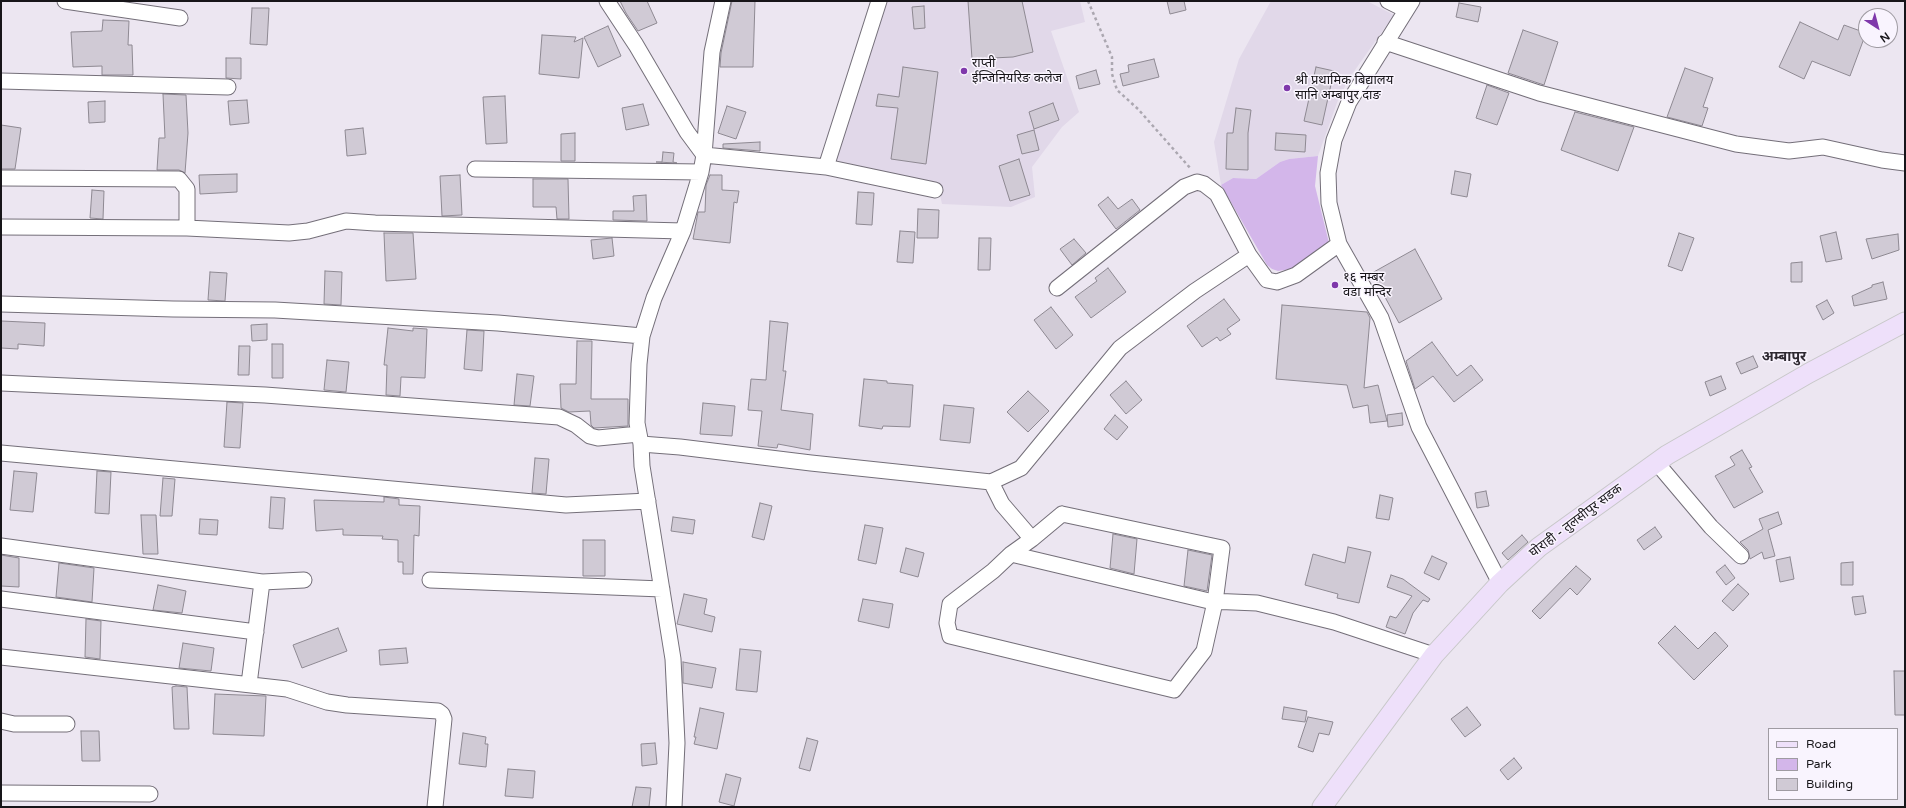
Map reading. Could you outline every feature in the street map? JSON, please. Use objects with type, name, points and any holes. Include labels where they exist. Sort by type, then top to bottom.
[{"type":"main road","name":"घोराही - तुलसीपुर सडक","points":[[1322,807],[1434,655],[1500,583],[1539,547],[1656,462],[1803,377],[1905,322]]},
{"type":"street","points":[[65,1],[180,18]]},
{"type":"street","points":[[607,1],[636,45],[687,132],[704,155],[826,167],[935,190]]},
{"type":"street","points":[[674,807],[676,743],[673,659],[642,466],[637,423],[639,364],[642,336],[654,298],[683,231],[702,172],[712,52],[723,1]]},
{"type":"street","points":[[826,167],[879,1]]},
{"type":"street","points":[[1388,1],[1409,5],[1349,102],[1334,140],[1328,173],[1329,203],[1339,244],[1381,318],[1419,427],[1500,583]]},
{"type":"street","points":[[1385,42],[1539,93],[1736,144],[1789,151],[1823,147],[1882,160],[1905,163]]},
{"type":"street","points":[[1,81],[228,87]]},
{"type":"street","points":[[475,169],[702,172]]},
{"type":"street","points":[[1,178],[179,178],[187,190],[187,228]]},
{"type":"street","points":[[1057,288],[1184,188],[1197,182],[1204,184],[1217,194],[1249,255],[1267,280],[1278,282],[1296,275],[1339,244]]},
{"type":"street","points":[[1,227],[187,228],[288,233],[308,231],[346,221],[683,231]]},
{"type":"street","points":[[1,382],[265,395],[559,417],[576,425],[590,436],[598,438],[640,439],[680,447],[811,463],[991,482],[1021,468],[1120,348],[1195,291],[1249,255]]},
{"type":"street","points":[[1,304],[174,309],[275,310],[498,323],[642,336]]},
{"type":"street","points":[[1,453],[566,505],[648,501]]},
{"type":"street","points":[[1656,462],[1711,527],[1741,556]]},
{"type":"street","points":[[991,482],[1002,504],[1032,540]]},
{"type":"street","points":[[1062,514],[1222,548],[1215,602],[1204,651],[1174,690],[950,636],[947,623],[950,604],[993,572],[1011,554],[1032,540],[1062,514]]},
{"type":"street","points":[[1,546],[262,582],[304,580]]},
{"type":"street","points":[[1011,554],[1215,602],[1257,603],[1334,622],[1434,655]]},
{"type":"street","points":[[430,580],[662,589]]},
{"type":"street","points":[[249,684],[262,582]]},
{"type":"street","points":[[1,599],[256,632]]},
{"type":"street","points":[[1,657],[136,674],[249,684],[287,689],[327,702],[347,705],[438,711],[442,714],[444,719],[435,807]]},
{"type":"street","points":[[1,721],[14,724],[67,724]]},
{"type":"street","points":[[1,793],[150,794]]},
{"type":"path","points":[[1088,1],[1112,57],[1112,74],[1118,90],[1138,109],[1204,184]]},
{"type":"shaded area","name":"राप्ती ईन्जिनियरिङ कलेज","points":[[887,1],[1080,1],[1085,22],[1051,31],[1079,112],[1062,127],[1032,167],[1035,197],[1011,207],[942,204],[938,186],[834,160]]},
{"type":"shaded area","name":"श्री प्रथामिक बिद्यालय सानि अम्बापुर दाङ","points":[[1271,1],[1367,1],[1394,15],[1350,77],[1338,100],[1318,156],[1289,159],[1280,162],[1256,179],[1233,178],[1221,185],[1214,142],[1239,59]]},
{"type":"green space","points":[[1318,156],[1315,186],[1329,243],[1291,269],[1278,271],[1272,269],[1267,265],[1221,185],[1233,178],[1256,179],[1280,162],[1289,159]]},
{"type":"building","points":[[620,1],[647,1],[657,23],[638,31]]},
{"type":"building","points":[[732,1],[755,1],[753,67],[720,67],[721,53]]},
{"type":"building","points":[[968,1],[1022,1],[1033,52],[1013,57],[972,59]]},
{"type":"building","points":[[1167,1],[1184,1],[1186,10],[1170,14]]},
{"type":"building","points":[[1459,3],[1481,7],[1478,22],[1456,17]]},
{"type":"building","points":[[924,6],[925,28],[914,29],[912,7]]},
{"type":"building","points":[[252,8],[269,8],[267,45],[250,44]]},
{"type":"building","points":[[103,20],[129,21],[128,45],[132,45],[133,75],[102,75],[102,66],[73,67],[71,32],[102,31]]},
{"type":"building","points":[[1800,22],[1838,40],[1844,25],[1858,30],[1858,48],[1860,48],[1850,76],[1812,61],[1804,79],[1779,67]]},
{"type":"building","points":[[608,26],[621,56],[598,67],[584,37]]},
{"type":"building","points":[[1523,30],[1558,42],[1544,85],[1508,73]]},
{"type":"building","points":[[542,35],[576,37],[574,42],[583,38],[579,78],[539,74]]},
{"type":"building","points":[[226,58],[241,58],[241,79],[226,78]]},
{"type":"building","points":[[1154,59],[1159,77],[1123,86],[1120,74],[1129,72],[1128,65]]},
{"type":"building","points":[[903,67],[938,72],[926,164],[891,159],[898,108],[876,106],[878,94],[899,97]]},
{"type":"building","points":[[1316,67],[1334,71],[1322,125],[1304,121]]},
{"type":"building","points":[[1685,68],[1713,78],[1703,107],[1708,108],[1702,126],[1667,117]]},
{"type":"building","points":[[1096,70],[1100,84],[1079,89],[1076,76]]},
{"type":"building","points":[[1487,85],[1509,93],[1497,125],[1476,118]]},
{"type":"building","points":[[163,94],[186,95],[188,133],[185,173],[179,170],[157,170],[159,138],[165,138]]},
{"type":"building","points":[[505,96],[507,143],[486,144],[483,97]]},
{"type":"building","points":[[247,100],[249,123],[230,125],[228,101]]},
{"type":"building","points":[[105,101],[105,122],[89,123],[88,102]]},
{"type":"building","points":[[1053,103],[1059,120],[1034,129],[1029,112]]},
{"type":"building","points":[[643,104],[649,125],[626,130],[622,108]]},
{"type":"building","points":[[727,106],[746,112],[736,139],[718,133]]},
{"type":"building","points":[[1236,108],[1251,110],[1248,133],[1248,170],[1226,169],[1227,133],[1233,133]]},
{"type":"building","points":[[1575,112],[1634,127],[1618,171],[1561,150]]},
{"type":"building","points":[[1,125],[21,128],[15,169],[1,169]]},
{"type":"building","points":[[363,128],[366,154],[347,156],[345,130]]},
{"type":"building","points":[[1034,130],[1039,150],[1022,154],[1017,135]]},
{"type":"building","points":[[575,133],[575,161],[561,161],[561,134]]},
{"type":"building","points":[[1276,133],[1306,135],[1305,152],[1275,150]]},
{"type":"building","points":[[760,142],[760,151],[723,148],[723,144]]},
{"type":"building","points":[[663,152],[674,153],[673,162],[677,163],[656,162],[662,162]]},
{"type":"building","points":[[1019,159],[1030,195],[1010,201],[999,166]]},
{"type":"building","points":[[1455,171],[1471,174],[1467,197],[1451,194]]},
{"type":"building","points":[[237,174],[237,192],[200,194],[199,175]]},
{"type":"building","points":[[460,175],[462,215],[442,216],[440,176]]},
{"type":"building","points":[[710,175],[722,175],[722,190],[739,191],[737,203],[734,202],[730,243],[693,239],[698,212],[705,212],[706,185]]},
{"type":"building","points":[[533,179],[568,179],[569,219],[557,219],[556,207],[533,207]]},
{"type":"building","points":[[92,190],[104,191],[103,219],[90,218]]},
{"type":"building","points":[[858,192],[874,193],[872,225],[856,224]]},
{"type":"building","points":[[646,195],[647,221],[613,220],[613,211],[634,211],[633,196]]},
{"type":"building","points":[[1108,197],[1118,209],[1132,199],[1140,210],[1116,229],[1098,205]]},
{"type":"building","points":[[918,209],[939,210],[938,238],[917,238]]},
{"type":"building","points":[[900,231],[915,232],[913,263],[897,262]]},
{"type":"building","points":[[1836,232],[1842,259],[1826,262],[1820,236]]},
{"type":"building","points":[[384,233],[413,233],[416,279],[386,281]]},
{"type":"building","points":[[1679,233],[1694,238],[1682,271],[1668,266]]},
{"type":"building","points":[[1898,234],[1899,250],[1872,259],[1866,239]]},
{"type":"building","points":[[612,238],[614,256],[593,259],[591,240]]},
{"type":"building","points":[[979,238],[991,238],[990,270],[978,270]]},
{"type":"building","points":[[1074,239],[1086,253],[1072,265],[1060,249]]},
{"type":"building","points":[[1415,249],[1442,299],[1399,323],[1372,273]]},
{"type":"building","points":[[1802,262],[1802,282],[1791,282],[1791,263]]},
{"type":"building","points":[[1108,268],[1126,292],[1091,318],[1075,297],[1097,281],[1095,278]]},
{"type":"building","points":[[325,271],[342,272],[341,305],[324,304]]},
{"type":"building","points":[[210,272],[227,273],[225,301],[208,300]]},
{"type":"building","points":[[1883,282],[1887,299],[1854,306],[1852,296],[1872,287],[1872,285]]},
{"type":"building","points":[[1224,299],[1240,320],[1227,329],[1231,334],[1220,341],[1217,337],[1202,347],[1187,326]]},
{"type":"building","points":[[1827,300],[1834,313],[1823,320],[1816,306]]},
{"type":"building","points":[[1282,305],[1367,312],[1370,318],[1364,388],[1378,385],[1387,421],[1370,423],[1368,405],[1353,408],[1347,385],[1276,379]]},
{"type":"building","points":[[1051,307],[1073,335],[1056,349],[1034,320]]},
{"type":"building","points":[[1,321],[45,323],[44,346],[18,344],[18,349],[1,348]]},
{"type":"building","points":[[770,321],[788,323],[783,371],[786,371],[781,410],[813,414],[810,450],[778,444],[777,448],[758,446],[762,411],[748,410],[751,379],[766,380]]},
{"type":"building","points":[[267,324],[267,340],[252,341],[251,325]]},
{"type":"building","points":[[388,328],[413,331],[413,328],[427,329],[425,378],[401,377],[400,396],[386,395],[387,365],[384,365]]},
{"type":"building","points":[[467,330],[484,331],[482,371],[464,369]]},
{"type":"building","points":[[577,341],[592,341],[591,399],[628,399],[628,426],[594,428],[591,425],[590,411],[569,412],[561,408],[560,384],[576,384]]},
{"type":"building","points":[[1432,342],[1457,376],[1471,365],[1483,380],[1454,402],[1433,376],[1415,389],[1406,361]]},
{"type":"building","points":[[272,344],[283,344],[283,378],[272,378]]},
{"type":"building","points":[[239,346],[250,346],[249,375],[238,375]]},
{"type":"building","points":[[1753,356],[1758,367],[1741,374],[1736,363]]},
{"type":"building","points":[[327,360],[349,362],[346,392],[324,390]]},
{"type":"building","points":[[517,374],[534,376],[530,406],[514,405]]},
{"type":"building","points":[[1721,376],[1726,389],[1710,396],[1705,382]]},
{"type":"building","points":[[864,379],[913,385],[910,427],[883,426],[882,429],[859,426]]},
{"type":"building","points":[[1126,381],[1142,400],[1126,414],[1110,395]]},
{"type":"building","points":[[1028,391],[1049,411],[1028,432],[1007,412]]},
{"type":"building","points":[[227,402],[243,403],[240,448],[224,447]]},
{"type":"building","points":[[703,403],[735,406],[732,436],[700,434]]},
{"type":"building","points":[[944,405],[974,408],[970,443],[940,440]]},
{"type":"building","points":[[1402,413],[1403,425],[1388,427],[1387,415]]},
{"type":"building","points":[[1115,415],[1128,427],[1117,440],[1104,429]]},
{"type":"building","points":[[1742,450],[1752,467],[1749,468],[1763,492],[1734,508],[1715,476],[1735,465],[1730,457]]},
{"type":"building","points":[[535,458],[549,459],[546,494],[532,493]]},
{"type":"building","points":[[14,471],[37,473],[33,512],[10,510]]},
{"type":"building","points":[[97,471],[111,472],[109,514],[95,513]]},
{"type":"building","points":[[163,478],[175,479],[172,516],[160,516]]},
{"type":"building","points":[[1486,491],[1489,506],[1477,508],[1475,493]]},
{"type":"building","points":[[1380,495],[1393,498],[1389,520],[1376,518]]},
{"type":"building","points":[[271,497],[285,498],[283,529],[269,528]]},
{"type":"building","points":[[384,497],[399,499],[399,505],[420,506],[419,536],[414,535],[413,574],[403,574],[403,562],[398,562],[398,540],[382,539],[383,536],[343,535],[343,529],[316,531],[314,500],[384,502]]},
{"type":"building","points":[[760,503],[772,506],[764,540],[752,537]]},
{"type":"building","points":[[1778,512],[1782,524],[1768,530],[1775,556],[1764,559],[1762,552],[1750,559],[1748,550],[1740,542],[1763,529],[1759,519]]},
{"type":"building","points":[[141,515],[156,515],[158,554],[143,554]]},
{"type":"building","points":[[673,517],[695,520],[693,534],[671,531]]},
{"type":"building","points":[[200,519],[218,520],[217,535],[199,534]]},
{"type":"building","points":[[865,525],[883,528],[876,564],[858,560]]},
{"type":"building","points":[[1655,527],[1662,537],[1644,550],[1637,540]]},
{"type":"building","points":[[1113,534],[1137,539],[1134,574],[1110,568]]},
{"type":"building","points":[[1522,535],[1528,542],[1508,560],[1502,553]]},
{"type":"building","points":[[583,540],[605,540],[605,576],[583,576]]},
{"type":"building","points":[[1348,547],[1371,552],[1359,603],[1337,598],[1338,594],[1305,585],[1313,554],[1345,563]]},
{"type":"building","points":[[906,548],[924,553],[918,577],[900,572]]},
{"type":"building","points":[[1188,550],[1212,555],[1207,591],[1184,586]]},
{"type":"building","points":[[1,555],[19,558],[19,587],[1,586]]},
{"type":"building","points":[[1432,556],[1447,563],[1439,580],[1424,573]]},
{"type":"building","points":[[1790,557],[1794,579],[1780,582],[1776,560]]},
{"type":"building","points":[[1853,562],[1853,585],[1841,585],[1841,563]]},
{"type":"building","points":[[59,563],[94,568],[92,602],[56,597]]},
{"type":"building","points":[[1725,565],[1735,578],[1726,585],[1716,572]]},
{"type":"building","points":[[1576,566],[1591,579],[1577,595],[1570,588],[1540,619],[1532,611]]},
{"type":"building","points":[[1391,575],[1403,579],[1430,599],[1428,602],[1423,600],[1413,613],[1405,634],[1386,627],[1390,616],[1396,618],[1412,596],[1387,587]]},
{"type":"building","points":[[1738,584],[1749,594],[1733,611],[1722,601]]},
{"type":"building","points":[[158,585],[186,591],[182,613],[153,610]]},
{"type":"building","points":[[684,594],[707,599],[704,614],[715,617],[712,632],[677,624]]},
{"type":"building","points":[[1863,596],[1866,613],[1855,615],[1852,597]]},
{"type":"building","points":[[863,599],[893,604],[889,628],[858,621]]},
{"type":"building","points":[[86,619],[101,621],[100,659],[85,657]]},
{"type":"building","points":[[1675,626],[1698,649],[1715,632],[1728,646],[1694,680],[1658,643]]},
{"type":"building","points":[[338,628],[347,651],[302,668],[293,645]]},
{"type":"building","points":[[183,643],[214,648],[211,671],[179,668]]},
{"type":"building","points":[[406,648],[408,663],[380,665],[379,650]]},
{"type":"building","points":[[740,649],[761,651],[757,692],[736,690]]},
{"type":"building","points":[[683,662],[716,668],[712,688],[683,683]]},
{"type":"building","points":[[1894,671],[1905,671],[1905,715],[1895,715]]},
{"type":"building","points":[[172,687],[187,687],[189,729],[174,729]]},
{"type":"building","points":[[215,694],[266,696],[264,736],[213,734]]},
{"type":"building","points":[[1284,707],[1307,711],[1305,722],[1282,719]]},
{"type":"building","points":[[1467,707],[1481,725],[1465,737],[1451,719]]},
{"type":"building","points":[[700,708],[724,713],[717,749],[694,744]]},
{"type":"building","points":[[1308,717],[1333,722],[1329,735],[1319,733],[1313,752],[1298,747]]},
{"type":"building","points":[[81,731],[99,731],[100,761],[82,761]]},
{"type":"building","points":[[463,733],[486,737],[485,744],[488,744],[486,767],[459,764]]},
{"type":"building","points":[[807,738],[818,741],[810,771],[799,768]]},
{"type":"building","points":[[655,743],[657,764],[642,766],[641,744]]},
{"type":"building","points":[[1514,758],[1522,768],[1508,780],[1500,770]]},
{"type":"building","points":[[508,769],[535,771],[533,798],[505,796]]},
{"type":"building","points":[[726,774],[741,778],[734,806],[719,802]]},
{"type":"building","points":[[636,787],[651,788],[649,807],[632,807]]},
{"type":"place","name":"राप्ती ईन्जिनियरिङ कलेज","points":[[964,71]]},
{"type":"place","name":"श्री प्रथामिक बिद्यालय सानि अम्बापुर दाङ","points":[[1287,88]]},
{"type":"place","name":"१६ नम्बर वडा मन्दिर","points":[[1335,285]]},
{"type":"district","name":"अम्बापुर","points":[[1784,357]]}]
